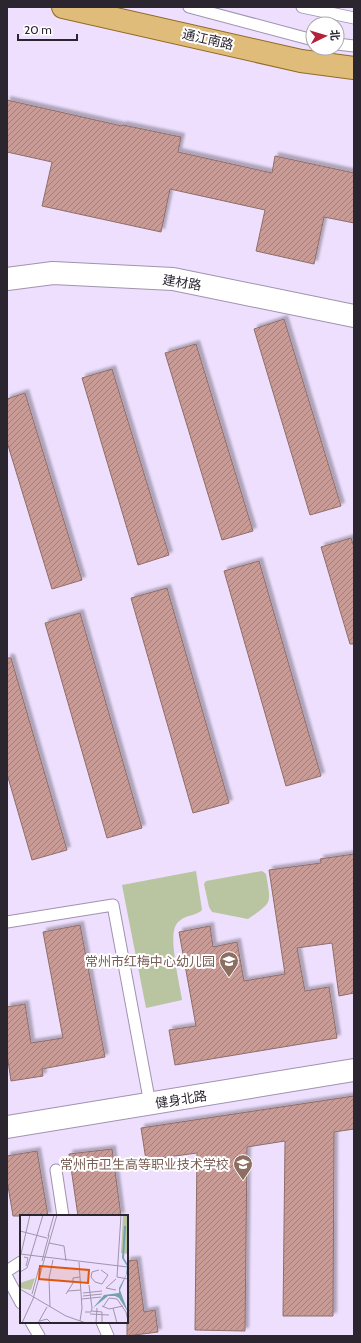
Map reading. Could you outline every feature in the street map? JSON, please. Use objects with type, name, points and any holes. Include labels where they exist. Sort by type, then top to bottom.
[{"type":"main road","name":"通江南路","points":[[64,7],[301,61],[354,68]]},
{"type":"street","name":"建材路","points":[[7,279],[53,273],[173,279],[354,316]]},
{"type":"street","name":"健身北路","points":[[7,1127],[354,1070]]},
{"type":"lane","points":[[189,7],[305,38]]},
{"type":"lane","points":[[302,7],[354,18]]},
{"type":"lane","points":[[7,922],[113,905],[150,1104]]},
{"type":"lane","points":[[56,1170],[62,1215]]},
{"type":"lane","points":[[7,1271],[20,1263]]},
{"type":"lane","points":[[7,1277],[20,1301]]},
{"type":"lane","points":[[32,1323],[39,1336]]},
{"type":"lane","points":[[102,1323],[108,1336]]},
{"type":"green space","points":[[196,871],[202,910],[179,921],[174,931],[173,940],[182,1000],[146,1008],[122,885]]},
{"type":"green space","points":[[262,871],[266,874],[269,897],[266,905],[262,909],[248,919],[212,912],[209,907],[204,884],[206,881]]},
{"type":"building","points":[[7,100],[122,126],[181,137],[178,152],[272,173],[275,156],[354,173],[354,223],[324,217],[314,264],[256,251],[265,210],[170,189],[161,232],[42,206],[52,162],[7,152]]},
{"type":"building","points":[[284,319],[341,506],[310,515],[254,329]]},
{"type":"building","points":[[196,344],[253,531],[222,540],[165,353]]},
{"type":"building","points":[[112,369],[169,555],[138,565],[82,378]]},
{"type":"building","points":[[25,393],[82,580],[52,589],[7,442],[7,399]]},
{"type":"building","points":[[351,538],[354,547],[354,644],[350,644],[321,547]]},
{"type":"building","points":[[259,561],[321,776],[286,786],[224,571]]},
{"type":"building","points":[[167,588],[229,803],[193,813],[131,598]]},
{"type":"building","points":[[80,613],[142,828],[107,838],[45,623]]},
{"type":"building","points":[[7,658],[11,658],[67,850],[32,860],[7,774]]},
{"type":"building","points":[[354,854],[354,993],[339,996],[332,943],[297,948],[305,991],[329,987],[337,1038],[175,1065],[169,1030],[196,1026],[179,932],[210,926],[213,947],[237,942],[244,981],[285,974],[269,870],[321,863],[320,859]]},
{"type":"building","points":[[80,925],[105,1057],[42,1069],[43,1076],[11,1081],[7,1054],[7,1007],[25,1004],[31,1043],[63,1038],[43,932]]},
{"type":"building","points":[[354,1096],[354,1129],[334,1132],[333,1316],[283,1316],[285,1141],[247,1147],[245,1331],[195,1330],[197,1153],[146,1160],[141,1128]]},
{"type":"building","points":[[112,1149],[121,1215],[78,1215],[69,1154]]},
{"type":"building","points":[[37,1151],[48,1215],[13,1216],[7,1180],[7,1156]]},
{"type":"building","points":[[137,1260],[144,1312],[155,1310],[158,1332],[127,1336],[128,1261]]},
{"type":"place","name":"常州市红梅中心幼儿园","points":[[229,978]]},
{"type":"place","name":"常州市卫生高等职业技术学校","points":[[243,1181]]}]
